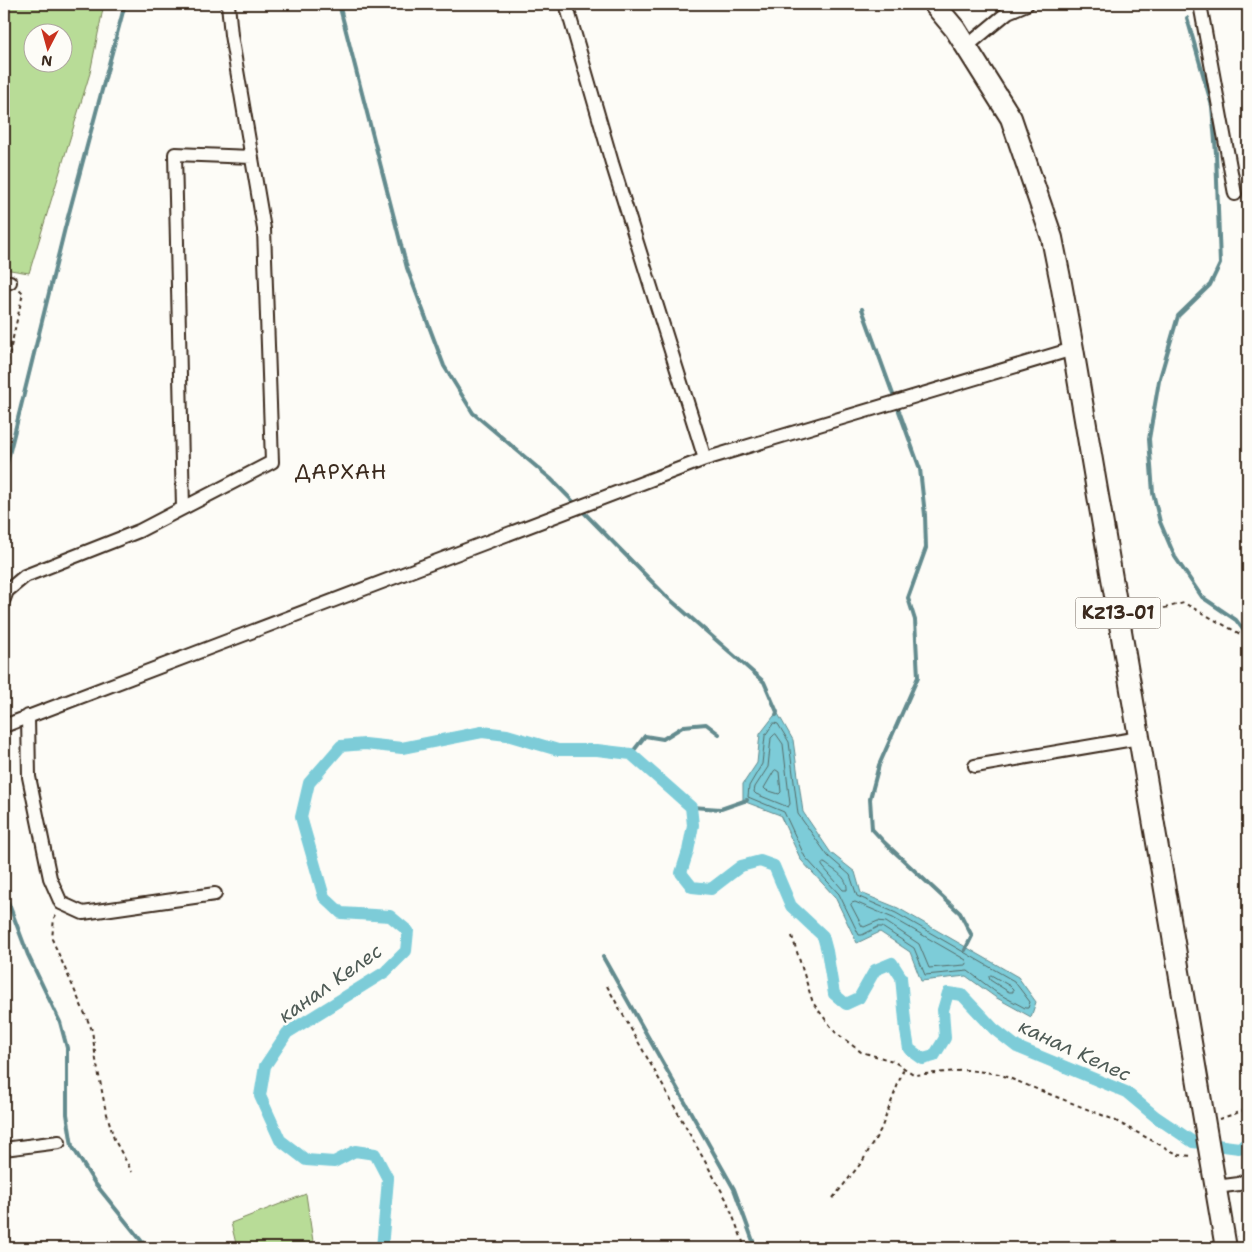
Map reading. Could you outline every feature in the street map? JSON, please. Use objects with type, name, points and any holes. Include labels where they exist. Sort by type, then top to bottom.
[{"type":"main road","name":"KZ13-01","points":[[934,4],[955,29],[1011,118],[1052,238],[1073,349],[1226,1248]]},
{"type":"street","points":[[4,599],[7,591],[25,576],[138,532],[272,462],[264,229],[230,35],[228,4]]},
{"type":"street","points":[[566,4],[612,163],[705,460]]},
{"type":"street","points":[[966,47],[1008,12],[1027,4]]},
{"type":"street","points":[[1200,4],[1235,194]]},
{"type":"street","points":[[183,508],[175,154],[252,157]]},
{"type":"street","points":[[4,726],[705,460],[1073,349]]},
{"type":"street","points":[[28,716],[29,777],[50,878],[61,904],[83,913],[215,894]]},
{"type":"street","points":[[975,766],[1139,738]]},
{"type":"street","points":[[4,1150],[59,1142]]},
{"type":"street","points":[[1216,1188],[1239,1184],[1248,1179]]},
{"type":"path","points":[[4,378],[23,293],[7,283]]},
{"type":"path","points":[[1119,620],[1184,603],[1242,635],[1248,634]]},
{"type":"path","points":[[61,904],[54,918],[52,939],[92,1030],[105,1107],[114,1140],[132,1172]]},
{"type":"path","points":[[792,936],[814,1003],[835,1032],[861,1052],[893,1061],[915,1075],[967,1070],[999,1074],[1112,1120],[1179,1155],[1211,1158]]},
{"type":"path","points":[[607,986],[726,1199],[743,1242],[743,1248]]},
{"type":"path","points":[[833,1198],[862,1162],[881,1129],[904,1068]]},
{"type":"path","points":[[1205,1124],[1242,1111],[1248,1105]]},
{"type":"green space","points":[[4,4],[104,4],[90,73],[29,273],[4,269]]},
{"type":"green space","points":[[306,1194],[314,1248],[237,1248],[231,1223]]},
{"type":"water","points":[[777,712],[793,740],[803,812],[831,853],[855,872],[861,893],[898,908],[1018,977],[1036,1002],[1031,1017],[995,997],[966,976],[921,981],[910,952],[880,932],[857,943],[835,897],[801,860],[780,815],[743,801],[743,784],[757,763],[760,734]]},
{"type":"waterway","points":[[4,475],[65,228],[125,4]]},
{"type":"waterway","points":[[339,4],[407,268],[444,366],[473,413],[551,479],[665,595],[764,682],[777,712],[776,715]]},
{"type":"waterway","points":[[1187,18],[1212,106],[1216,153],[1220,264],[1210,285],[1178,316],[1159,381],[1149,439],[1153,493],[1160,522],[1175,557],[1202,597],[1236,620],[1248,636]]},
{"type":"waterway","points":[[862,309],[920,469],[925,515],[926,548],[908,598],[915,620],[918,677],[879,765],[870,799],[872,829],[960,913],[972,936],[965,950]]},
{"type":"waterway","points":[[631,754],[645,736],[663,739],[684,726],[706,724],[719,734]]},
{"type":"waterway","name":"канал Келес","points":[[382,1248],[388,1179],[375,1154],[355,1151],[334,1162],[306,1160],[280,1140],[260,1096],[265,1066],[287,1033],[385,972],[406,951],[408,931],[390,916],[341,913],[324,897],[301,817],[309,783],[341,746],[365,744],[402,748],[482,732],[507,735],[558,750],[597,750],[631,754],[691,807],[693,825],[681,873],[692,887],[711,889],[741,866],[760,861],[774,866],[791,906],[823,936],[834,994],[846,1004],[859,998],[875,970],[892,963],[901,977],[909,1049],[923,1059],[934,1056],[945,1038],[943,1010],[948,993],[962,995],[994,1029],[1017,1047],[1126,1092],[1156,1117],[1193,1142],[1239,1148],[1248,1143]]},
{"type":"waterway","points":[[691,807],[721,809],[747,800]]},
{"type":"waterway","points":[[4,891],[28,955],[60,1022],[67,1048],[67,1114],[72,1146],[94,1182],[147,1248]]},
{"type":"waterway","points":[[603,957],[734,1189],[754,1248]]},
{"type":"district","name":"ДАРХАН","points":[[341,472]]}]
